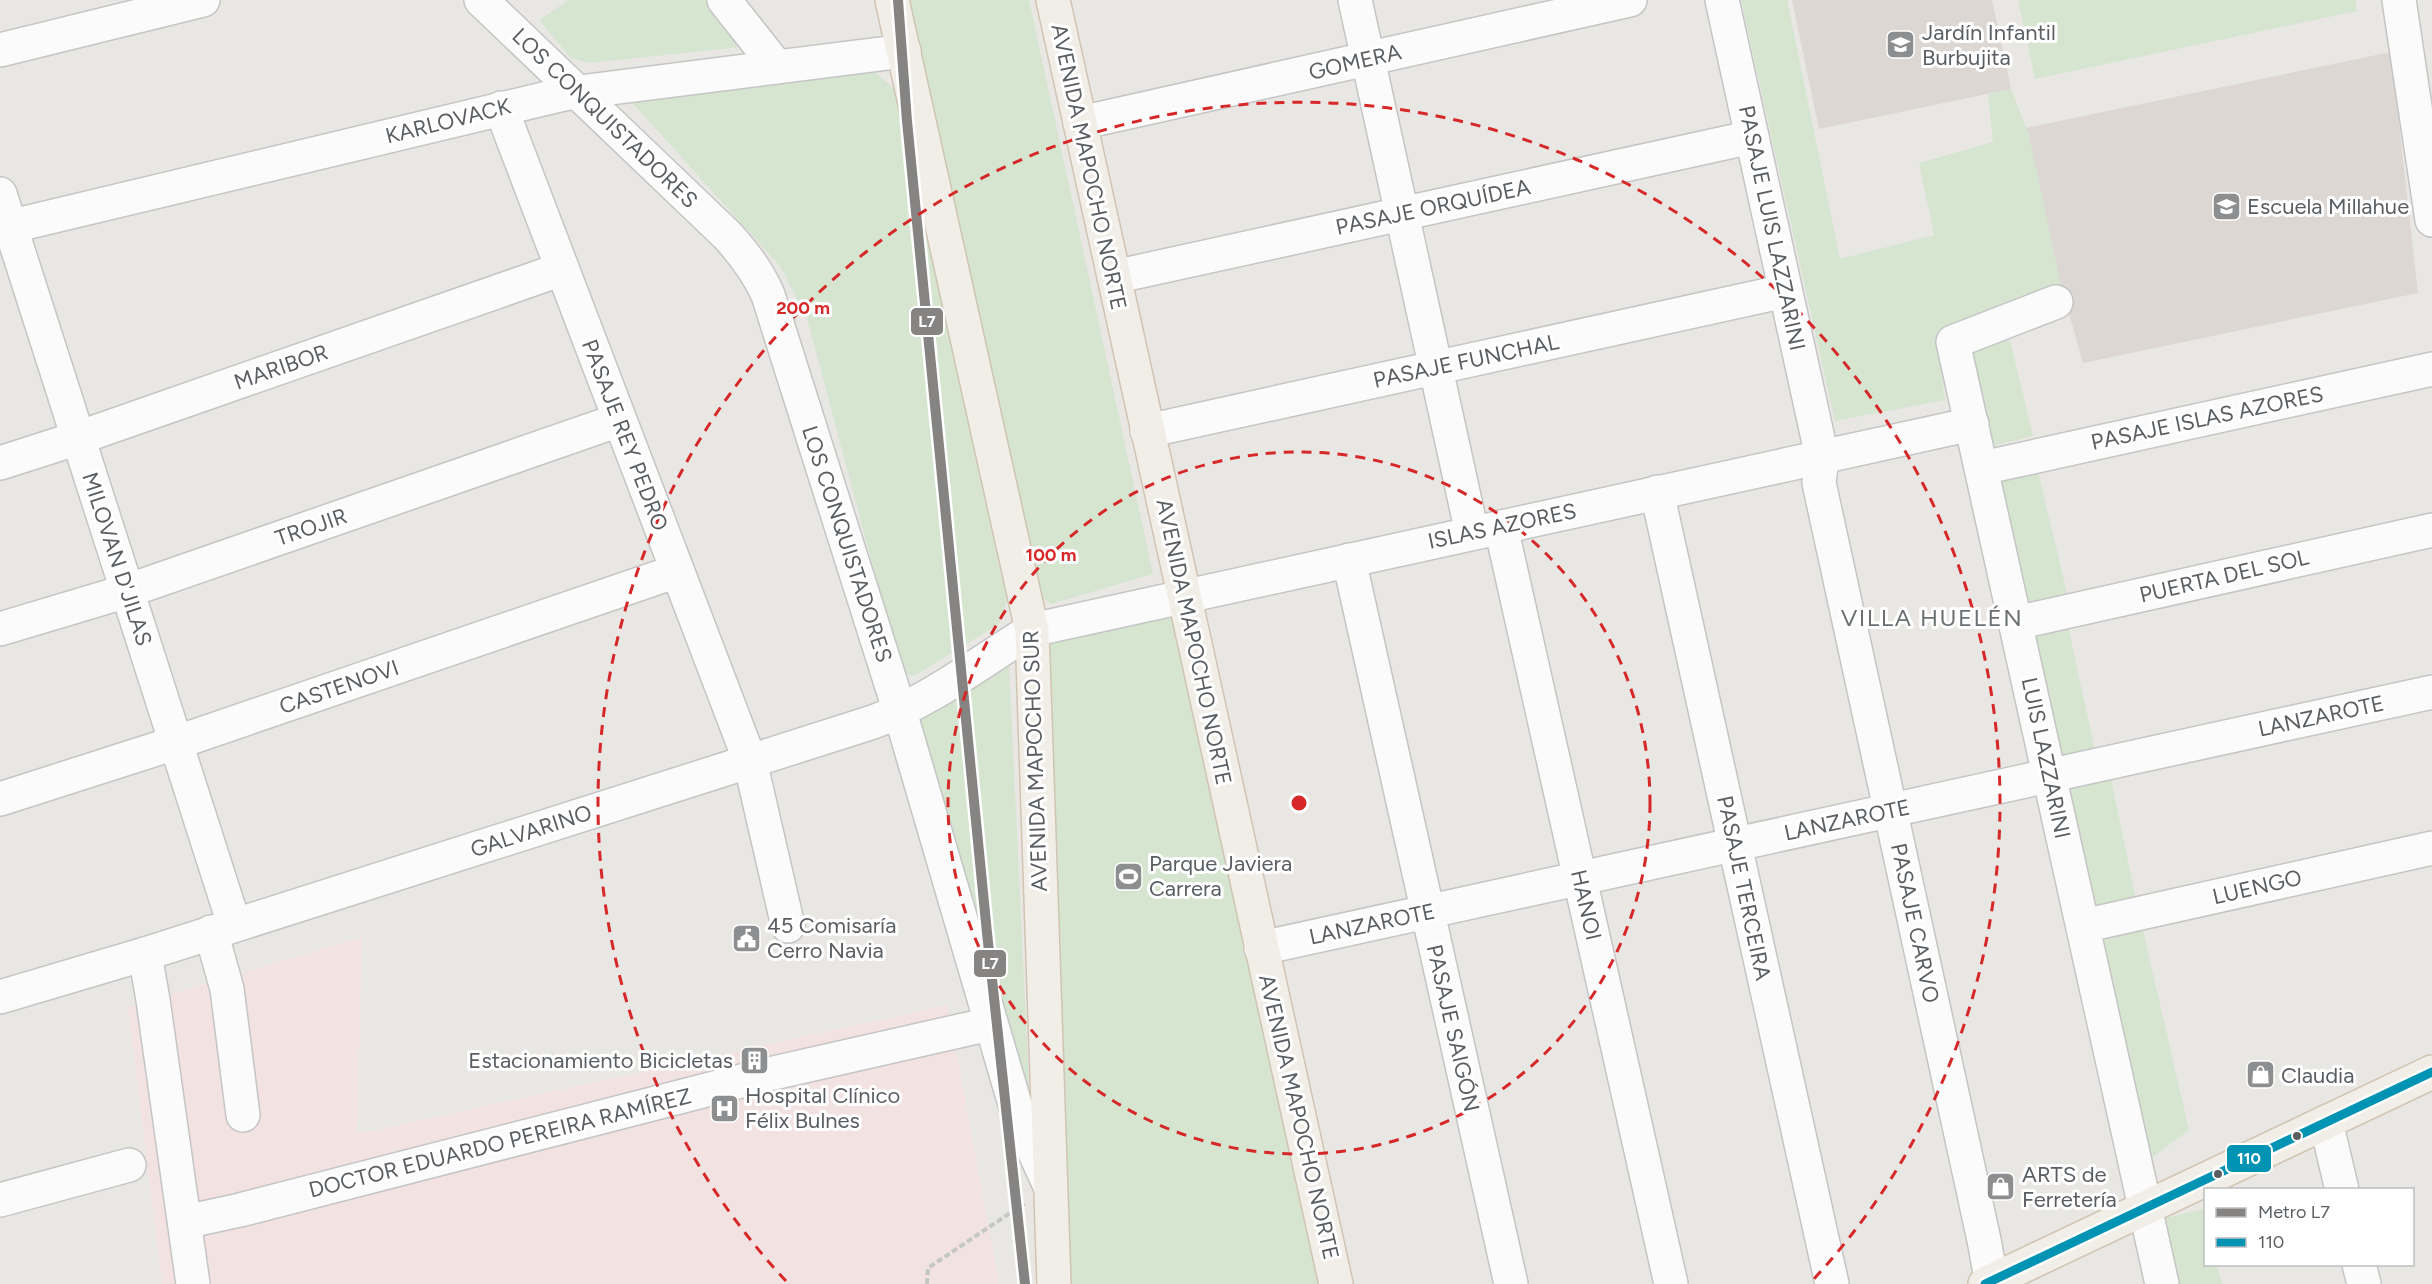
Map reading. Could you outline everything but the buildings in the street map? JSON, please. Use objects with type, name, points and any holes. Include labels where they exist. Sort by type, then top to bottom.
[{"type":"main road","name":"AVENIDA MAPOCHO SUR","points":[[892,0],[1032,630],[1054,1284]]},
{"type":"main road","name":"AVENIDA MAPOCHO NORTE","points":[[1053,0],[1336,1284]]},
{"type":"main road","points":[[1989,1283],[2432,1072]]},
{"type":"street","points":[[0,51],[203,0]]},
{"type":"street","name":"LOS CONQUISTADORES","points":[[481,0],[728,236],[745,255],[762,280],[900,712],[1019,1118],[1050,1186]]},
{"type":"street","points":[[724,0],[777,67]]},
{"type":"street","name":"HANOI","points":[[1355,0],[1436,368],[1487,530],[1580,879],[1671,1284]]},
{"type":"street","name":"GOMERA","points":[[1080,123],[1630,0]]},
{"type":"street","name":"PASAJE LUIS LAZZARINI","points":[[1722,0],[1822,457]]},
{"type":"street","points":[[2399,0],[2432,220]]},
{"type":"street","name":"KARLOVACK","points":[[5,228],[501,108],[578,92],[904,51]]},
{"type":"street","name":"PASAJE REY PEDRO","points":[[501,108],[750,761],[788,926]]},
{"type":"street","name":"PASAJE ORQUÍDEA","points":[[1114,277],[1752,138]]},
{"type":"street","name":"MILOVAN D'JILAS","points":[[0,194],[5,228],[78,438],[175,742],[223,928],[227,989],[243,1115]]},
{"type":"street","name":"MARIBOR","points":[[0,463],[78,438],[562,269]]},
{"type":"street","name":"PASAJE FUNCHAL","points":[[1147,431],[1785,291]]},
{"type":"street","name":"LUIS LAZZARINI","points":[[2056,302],[1953,342],[2162,1284]]},
{"type":"street","name":"PASAJE ISLAS AZORES","points":[[1982,468],[2432,369]]},
{"type":"street","name":"TROJIR","points":[[0,629],[127,591],[619,420]]},
{"type":"street","name":"ISLAS AZORES","points":[[1032,630],[1972,424]]},
{"type":"street","name":"PASAJE CARVO","points":[[1822,457],[1819,483],[1984,1240],[1989,1283]]},
{"type":"street","name":"PASAJE TERCEIRA","points":[[1657,492],[1832,1284]]},
{"type":"street","name":"PUERTA DEL SOL","points":[[2016,623],[2432,530]]},
{"type":"street","name":"PASAJE SAIGÓN","points":[[1349,560],[1511,1284]]},
{"type":"street","name":"CASTENOVI","points":[[0,799],[677,572]]},
{"type":"street","name":"GALVARINO","points":[[4,998],[900,712],[1032,630]]},
{"type":"street","name":"LANZAROTE","points":[[1261,948],[2432,692]]},
{"type":"street","name":"LUENGO","points":[[2083,926],[2432,848]]},
{"type":"street","points":[[145,954],[186,1221],[193,1284]]},
{"type":"street","name":"DOCTOR EDUARDO PEREIRA RAMÍREZ","points":[[186,1221],[240,1210],[765,1075],[990,1024]]},
{"type":"street","points":[[2326,1122],[2342,1188]]},
{"type":"street","points":[[0,1200],[129,1165]]},
{"type":"street","points":[[2360,1266],[2364,1284]]},
{"type":"path","points":[[927,1284],[928,1268],[1050,1186]]},
{"type":"shaded area","name":"Jardín Infantil Burbujita","points":[[1792,0],[1992,0],[2011,89],[1819,129]]},
{"type":"shaded area","name":"Escuela Millahue","points":[[2391,52],[2418,293],[2083,363],[2061,285],[2026,128]]},
{"type":"shaded area","name":"Hospital Clínico Félix Bulnes","points":[[362,937],[357,1134],[948,1005],[999,1284],[162,1284],[128,1007]]},
{"type":"green space","points":[[569,0],[705,0],[742,47],[589,63],[571,58],[539,20]]},
{"type":"green space","points":[[907,0],[1029,0],[1153,574],[1051,604],[1033,590]]},
{"type":"green space","points":[[1741,0],[1787,0],[1840,259],[1934,235],[1919,163],[1993,142],[1988,94],[2011,89],[2029,135],[2061,285],[1936,335],[1945,400],[1835,421]]},
{"type":"green space","points":[[2018,0],[2355,0],[2357,11],[2035,79]]},
{"type":"green space","points":[[875,72],[895,90],[1007,601],[999,624],[914,676],[901,672],[807,318],[780,266],[626,96]]},
{"type":"green space","points":[[2010,340],[2033,436],[1992,446],[1969,351]]},
{"type":"green space","points":[[2037,467],[2069,602],[2026,611],[1995,475]]},
{"type":"green space","name":"Parque Javiera Carrera","points":[[1169,614],[1173,618],[1326,1284],[1067,1284],[1045,647],[1059,631]]},
{"type":"green space","points":[[2067,622],[2096,755],[2057,764],[2027,631]]},
{"type":"green space","points":[[1009,665],[1030,1108],[912,724]]},
{"type":"green space","points":[[2111,779],[2136,900],[2091,910],[2065,789]]},
{"type":"green space","points":[[2142,926],[2189,1130],[2149,1160],[2098,936]]},
{"type":"green space","points":[[2204,1209],[2204,1266],[2217,1266],[2222,1284],[2176,1284],[2161,1219]]},
{"type":"metro line","name":"L7","points":[[898,0],[907,121],[987,933],[1025,1284]]},
{"type":"transit line","name":"110","points":[[1985,1284],[2432,1072]]},
{"type":"place","name":"Jardín Infantil Burbujita","points":[[1901,45]]},
{"type":"place","name":"Escuela Millahue","points":[[2226,206]]},
{"type":"place","name":"Parque Javiera Carrera","points":[[1128,876]]},
{"type":"place","name":"45 Comisaría Cerro Navia","points":[[746,938]]},
{"type":"place","name":"Estacionamiento Bicicletas","points":[[754,1060]]},
{"type":"place","name":"Claudia","points":[[2260,1075]]},
{"type":"place","name":"Hospital Clínico Félix Bulnes","points":[[724,1108]]},
{"type":"place","name":"ARTS de Ferretería","points":[[2001,1187]]},
{"type":"district","name":"VILLA HUELÉN","points":[[1932,617]]}]
